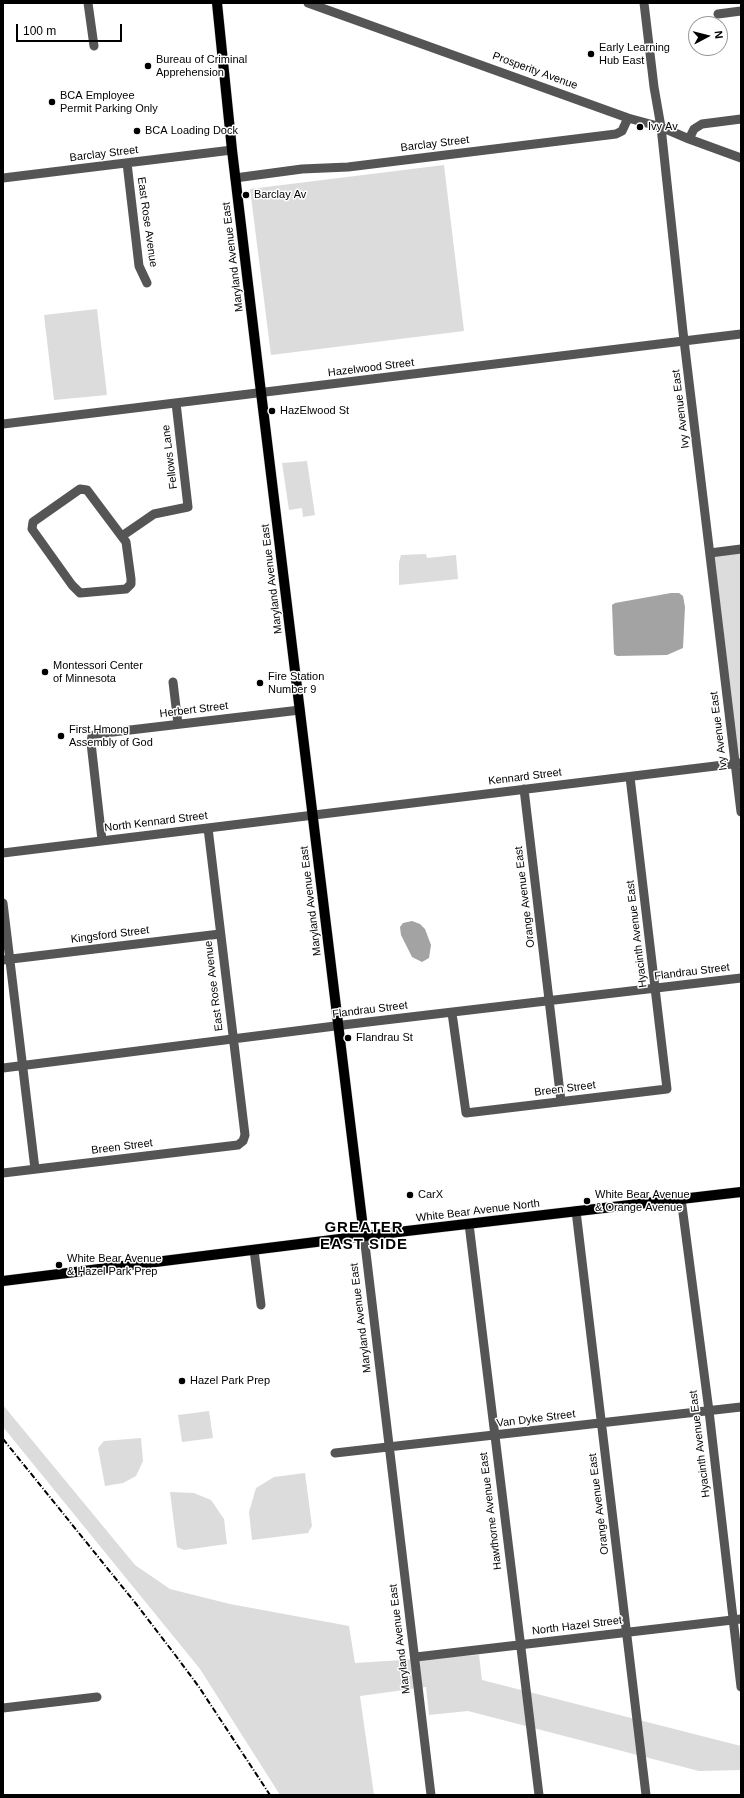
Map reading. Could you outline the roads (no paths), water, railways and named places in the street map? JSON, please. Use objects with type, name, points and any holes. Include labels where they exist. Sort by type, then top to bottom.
[{"type":"main road","name":"Maryland Avenue East","points":[[217,3],[232,150],[364,1236]]},
{"type":"main road","name":"White Bear Avenue North","points":[[3,1281],[364,1236],[741,1192]]},
{"type":"street","points":[[88,3],[94,46]]},
{"type":"street","name":"Prosperity Avenue","points":[[308,3],[628,118],[661,127],[741,158]]},
{"type":"street","name":"Ivy Avenue East","points":[[644,3],[654,87],[661,127],[684,341],[710,553],[738,764],[741,812]]},
{"type":"street","points":[[718,14],[741,11]]},
{"type":"street","name":"Barclay Street","points":[[236,178],[302,169],[348,167],[616,134],[622,131],[628,118]]},
{"type":"street","points":[[689,139],[694,129],[702,124],[741,120]]},
{"type":"street","name":"Barclay Street","points":[[3,178],[232,150]]},
{"type":"street","name":"East Rose Avenue","points":[[126,163],[139,266],[147,283]]},
{"type":"street","name":"Hazelwood Street","points":[[3,424],[741,334]]},
{"type":"street","name":"Fellows Lane","points":[[122,536],[154,514],[188,507],[176,403]]},
{"type":"street","points":[[84,489],[88,491],[122,536],[128,547],[131,580],[129,587],[126,589],[84,594],[77,591],[72,585],[34,532],[32,526],[34,522],[54,507],[77,491],[84,489]]},
{"type":"street","points":[[710,553],[741,549]]},
{"type":"street","points":[[173,682],[178,724]]},
{"type":"street","name":"Herbert Street","points":[[102,840],[91,743],[92,736],[101,733],[300,710]]},
{"type":"street","name":"Kennard Street","points":[[312,815],[738,764]]},
{"type":"street","name":"Hyacinth Avenue East","points":[[630,777],[667,1089]]},
{"type":"street","name":"Orange Avenue East","points":[[524,790],[561,1101]]},
{"type":"street","name":"North Kennard Street","points":[[3,853],[312,815]]},
{"type":"street","name":"East Rose Avenue","points":[[208,828],[244,1135],[243,1142]]},
{"type":"street","points":[[3,903],[6,960],[22,1065],[35,1169]]},
{"type":"street","name":"Kingsford Street","points":[[6,960],[220,934]]},
{"type":"street","name":"Flandrau Street","points":[[3,1068],[741,978]]},
{"type":"street","name":"Breen Street","points":[[452,1013],[466,1113],[667,1089]]},
{"type":"street","name":"Breen Street","points":[[3,1173],[238,1145],[243,1142]]},
{"type":"street","name":"Hyacinth Avenue East","points":[[681,1198],[708,1411],[737,1619],[741,1687]]},
{"type":"street","name":"Orange Avenue East","points":[[576,1211],[646,1795]]},
{"type":"street","name":"Hawthorne Avenue East","points":[[469,1224],[539,1795]]},
{"type":"street","name":"Maryland Avenue East","points":[[364,1236],[413,1649],[416,1657],[431,1795]]},
{"type":"street","points":[[254,1250],[261,1305]]},
{"type":"street","name":"Van Dyke Street","points":[[335,1453],[741,1407]]},
{"type":"street","name":"North Hazel Street","points":[[416,1657],[737,1619]]},
{"type":"street","points":[[3,1708],[97,1697]]},
{"type":"railway","points":[[3,1439],[137,1605],[176,1656],[199,1687],[270,1795]]},
{"type":"place","name":"Early Learning Hub East","points":[[591,54]]},
{"type":"place","name":"Bureau of Criminal Apprehension","points":[[148,66]]},
{"type":"place","name":"BCA Employee Permit Parking Only","points":[[52,102]]},
{"type":"place","name":"Ivy Av","points":[[640,127]]},
{"type":"place","name":"BCA Loading Dock","points":[[137,131]]},
{"type":"place","name":"Barclay Av","points":[[246,195]]},
{"type":"place","name":"HazElwood St","points":[[272,411]]},
{"type":"place","name":"Montessori Center of Minnesota","points":[[45,672]]},
{"type":"place","name":"Fire Station Number 9","points":[[260,683]]},
{"type":"place","name":"First Hmong Assembly of God","points":[[61,736]]},
{"type":"place","name":"Flandrau St","points":[[348,1038]]},
{"type":"place","name":"CarX","points":[[410,1195]]},
{"type":"place","name":"White Bear Avenue & Orange Avenue","points":[[587,1201]]},
{"type":"place","name":"White Bear Avenue & Hazel Park Prep","points":[[59,1265]]},
{"type":"place","name":"Hazel Park Prep","points":[[182,1381]]},
{"type":"district","name":"GREATER EAST SIDE","points":[[364,1236]]}]
